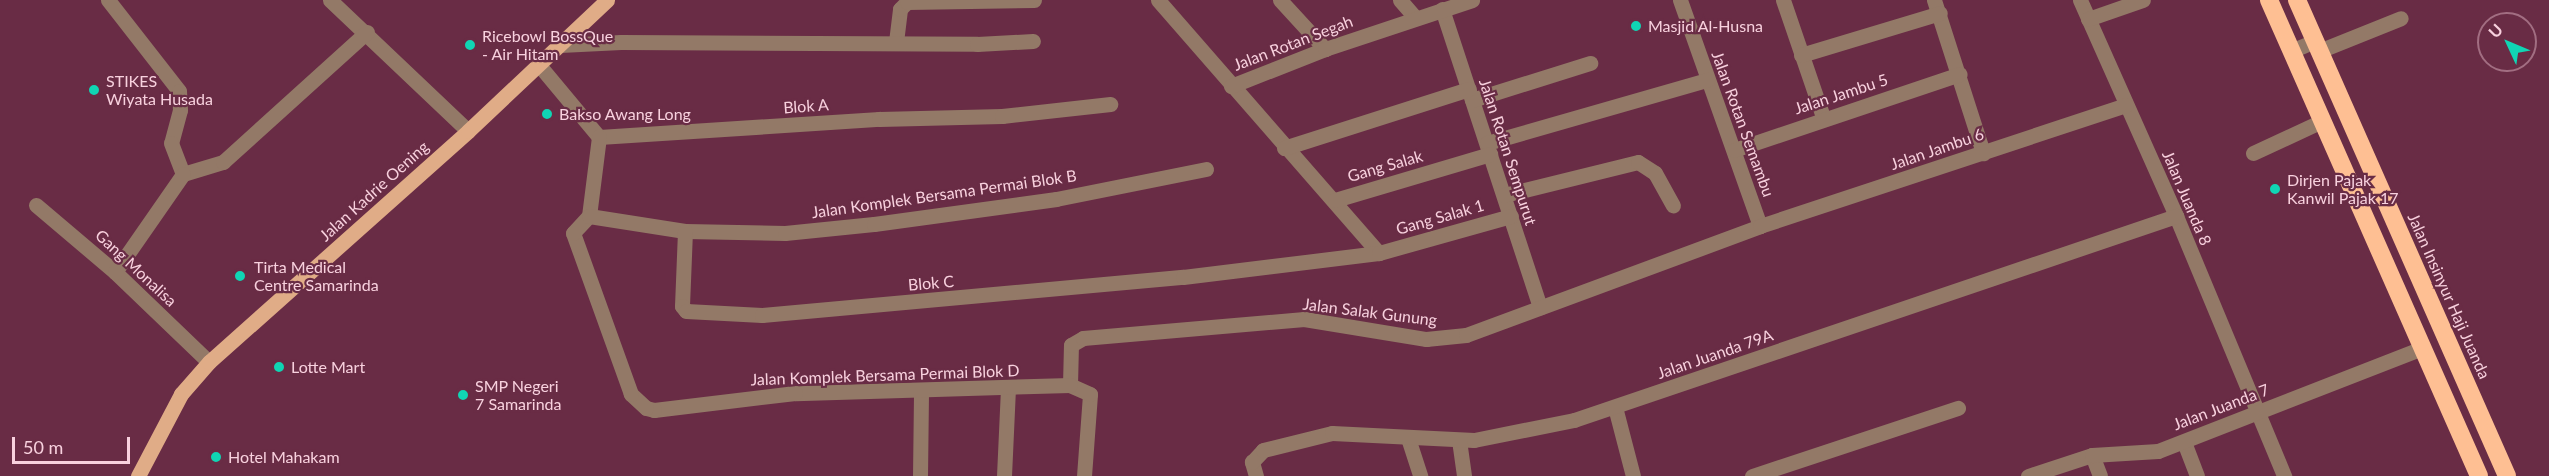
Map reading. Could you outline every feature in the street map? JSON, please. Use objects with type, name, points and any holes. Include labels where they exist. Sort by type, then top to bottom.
[{"type":"highway","points":[[2269,0],[2479,476]]},
{"type":"highway","name":"Jalan Insinyur Haji Juanda","points":[[2300,1],[2317,46],[2508,476]]},
{"type":"main road","name":"Jalan Kadrie Oening","points":[[138,476],[181,394],[209,362],[468,131],[604,1]]},
{"type":"street","points":[[108,0],[179,91],[180,110],[171,143],[183,174]]},
{"type":"street","points":[[330,0],[367,32],[468,131]]},
{"type":"street","points":[[896,42],[900,9],[907,2],[1034,0]]},
{"type":"street","name":"Gang Salak","points":[[1158,0],[1284,148],[1335,200],[1707,80]]},
{"type":"street","points":[[1280,0],[1325,49]]},
{"type":"street","points":[[1400,0],[1415,17]]},
{"type":"street","name":"Jalan Rotan Segah","points":[[1231,86],[1325,49],[1415,17],[1472,0]]},
{"type":"street","name":"Jalan Rotan Semambu","points":[[1680,0],[1760,226]]},
{"type":"street","points":[[1783,0],[1824,117]]},
{"type":"street","name":"Jalan Juanda 8","points":[[2080,0],[2176,216],[2284,476]]},
{"type":"street","points":[[2088,19],[2143,0]]},
{"type":"street","points":[[1801,55],[1937,6],[1983,153]]},
{"type":"street","name":"Jalan Rotan Sempurut","points":[[1442,9],[1540,307]]},
{"type":"street","points":[[2291,51],[2317,46],[2401,18]]},
{"type":"street","points":[[115,272],[183,174],[223,162],[367,32]]},
{"type":"street","points":[[560,45],[621,42],[1033,41]]},
{"type":"street","points":[[1284,148],[1471,94],[1590,63]]},
{"type":"street","points":[[538,65],[599,137],[589,216],[685,231]]},
{"type":"street","name":"Jalan Jambu 5","points":[[1734,150],[1824,117],[1960,74]]},
{"type":"street","name":"Blok A","points":[[599,137],[879,119],[1002,116],[1110,104]]},
{"type":"street","name":"Jalan Jambu 6","points":[[1760,226],[2126,105]]},
{"type":"street","points":[[2253,153],[2322,121]]},
{"type":"street","points":[[1504,195],[1638,162],[1655,173],[1673,205]]},
{"type":"street","name":"Jalan Komplek Bersama Permai Blok B","points":[[685,231],[776,233],[874,225],[1066,198],[1206,168]]},
{"type":"street","points":[[1335,200],[1379,253]]},
{"type":"street","name":"Gang Monalisa","points":[[36,205],[115,272],[209,362]]},
{"type":"street","name":"Jalan Komplek Bersama Permai Blok D","points":[[589,216],[573,233],[632,393],[646,408],[654,410],[795,393],[1008,389],[1070,385]]},
{"type":"street","name":"Gang Salak 1","points":[[1379,253],[1511,216]]},
{"type":"street","name":"Jalan Juanda 79A","points":[[1256,476],[1252,462],[1255,456],[1282,444],[1332,433],[1459,440],[1526,432],[1615,407],[2176,216]]},
{"type":"street","name":"Jalan Salak Gunung","points":[[1070,385],[1071,345],[1083,338],[1304,320],[1426,339],[1449,338],[1760,226]]},
{"type":"street","name":"Blok C","points":[[685,231],[682,306],[692,314],[762,315],[912,304],[1379,253]]},
{"type":"street","name":"Jalan Juanda 7","points":[[2028,476],[2092,455],[2150,453],[2184,442],[2422,348]]},
{"type":"street","points":[[1070,385],[1090,394],[1084,476]]},
{"type":"street","points":[[1004,476],[1008,389]]},
{"type":"street","points":[[920,476],[921,390]]},
{"type":"street","points":[[1615,407],[1633,476]]},
{"type":"street","points":[[1752,476],[1958,408]]},
{"type":"street","points":[[1408,438],[1420,476]]},
{"type":"street","points":[[1459,440],[1464,476]]},
{"type":"street","points":[[2184,442],[2197,476]]},
{"type":"street","points":[[2092,455],[2100,476]]},
{"type":"place","name":"Masjid Al-Husna","points":[[1636,26]]},
{"type":"place","name":"Ricebowl BossQue - Air Hitam","points":[[470,45]]},
{"type":"place","name":"STIKES Wiyata Husada","points":[[94,90]]},
{"type":"place","name":"Bakso Awang Long","points":[[547,114]]},
{"type":"place","name":"Dirjen Pajak Kanwil Pajak 17","points":[[2275,189]]},
{"type":"place","name":"Tirta Medical Centre Samarinda","points":[[240,276]]},
{"type":"place","name":"Lotte Mart","points":[[279,367]]},
{"type":"place","name":"SMP Negeri 7 Samarinda","points":[[463,395]]},
{"type":"place","name":"Hotel Mahakam","points":[[216,457]]}]
